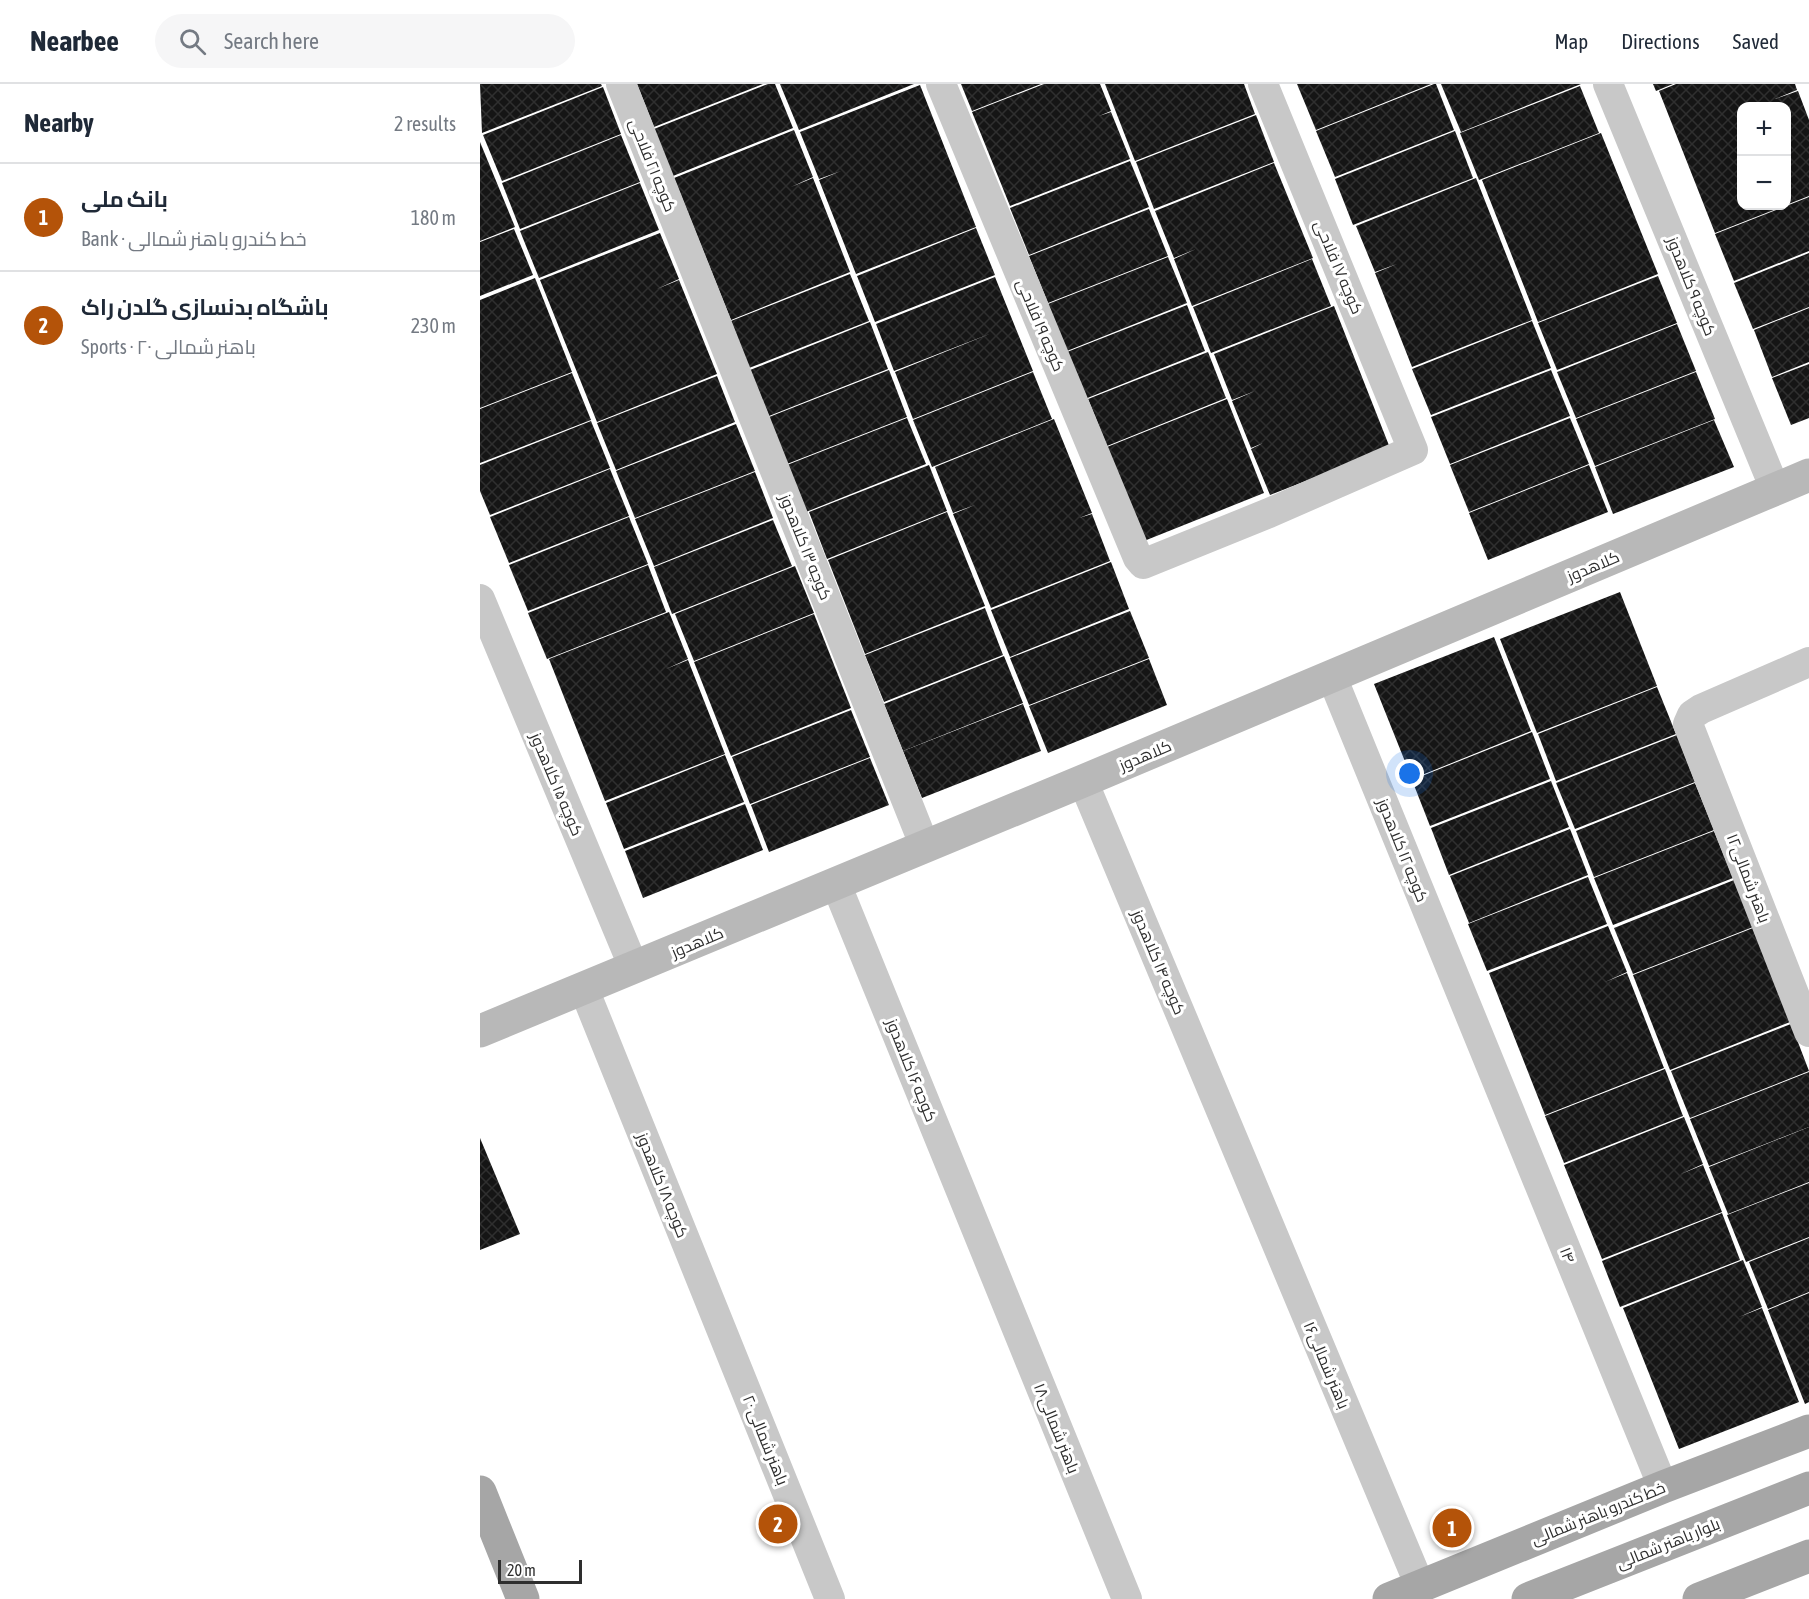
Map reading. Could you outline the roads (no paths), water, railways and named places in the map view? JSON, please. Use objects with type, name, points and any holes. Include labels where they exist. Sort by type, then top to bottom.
[{"type":"main road","name":"خط کندرو باهنر شمالی","points":[[1389,1599],[1663,1487],[1809,1431]]},
{"type":"main road","name":"بلوار باهنر شمالی","points":[[1528,1599],[1809,1488]]},
{"type":"main road","points":[[480,1492],[523,1599]]},
{"type":"main road","points":[[1699,1599],[1776,1571],[1809,1556]]},
{"type":"main road","points":[[1776,1571],[1809,1569]]},
{"type":"street","name":"کوچه ۲۱ فلاحی","points":[[621,84],[686,246]]},
{"type":"street","name":"کوچه ۱۹ فلاحی","points":[[941,84],[1138,558],[1143,564],[1280,509],[1413,450]]},
{"type":"street","name":"کوچه ۱۷ فلاحی","points":[[1263,84],[1413,450]]},
{"type":"street","name":"کوچه ۹ کلاهدوز","points":[[1608,84],[1776,489]]},
{"type":"street","name":"کوچه ۱۳ کلاهدوز","points":[[686,246],[925,847]]},
{"type":"street","name":"کلاهدوز","points":[[480,1031],[634,969],[1332,677],[1809,475]]},
{"type":"street","name":"کوچه ۱۵ کلاهدوز","points":[[480,599],[634,969]]},
{"type":"street","name":"باهنر شمالی۱۲","points":[[1809,662],[1701,709],[1692,715],[1689,724],[1809,1032]]},
{"type":"street","name":"کوچه ۱۲ کلاهدوز","points":[[1332,677],[1474,1024]]},
{"type":"street","name":"کوچه ۱۴ کلاهدوز","points":[[1083,781],[1234,1143]]},
{"type":"street","name":"کوچه ۱۶ کلاهدوز","points":[[836,884],[988,1257]]},
{"type":"street","name":"کوچه ۱۸ کلاهدوز","points":[[584,989],[742,1382]]},
{"type":"street","name":"۱۴","points":[[1474,1024],[1663,1487]]},
{"type":"street","name":"باهنر شمالی۱۶","points":[[1234,1143],[1420,1586]]},
{"type":"street","name":"باهنر شمالی۱۸","points":[[988,1257],[1127,1599]]},
{"type":"street","name":"۲۰ باهنر شمالی","points":[[742,1382],[830,1599]]},
{"type":"place","name":"باشگاه بدنسازی گلدن راک","points":[[778,1524]]},
{"type":"place","name":"بانک ملی","points":[[1452,1528]]}]
